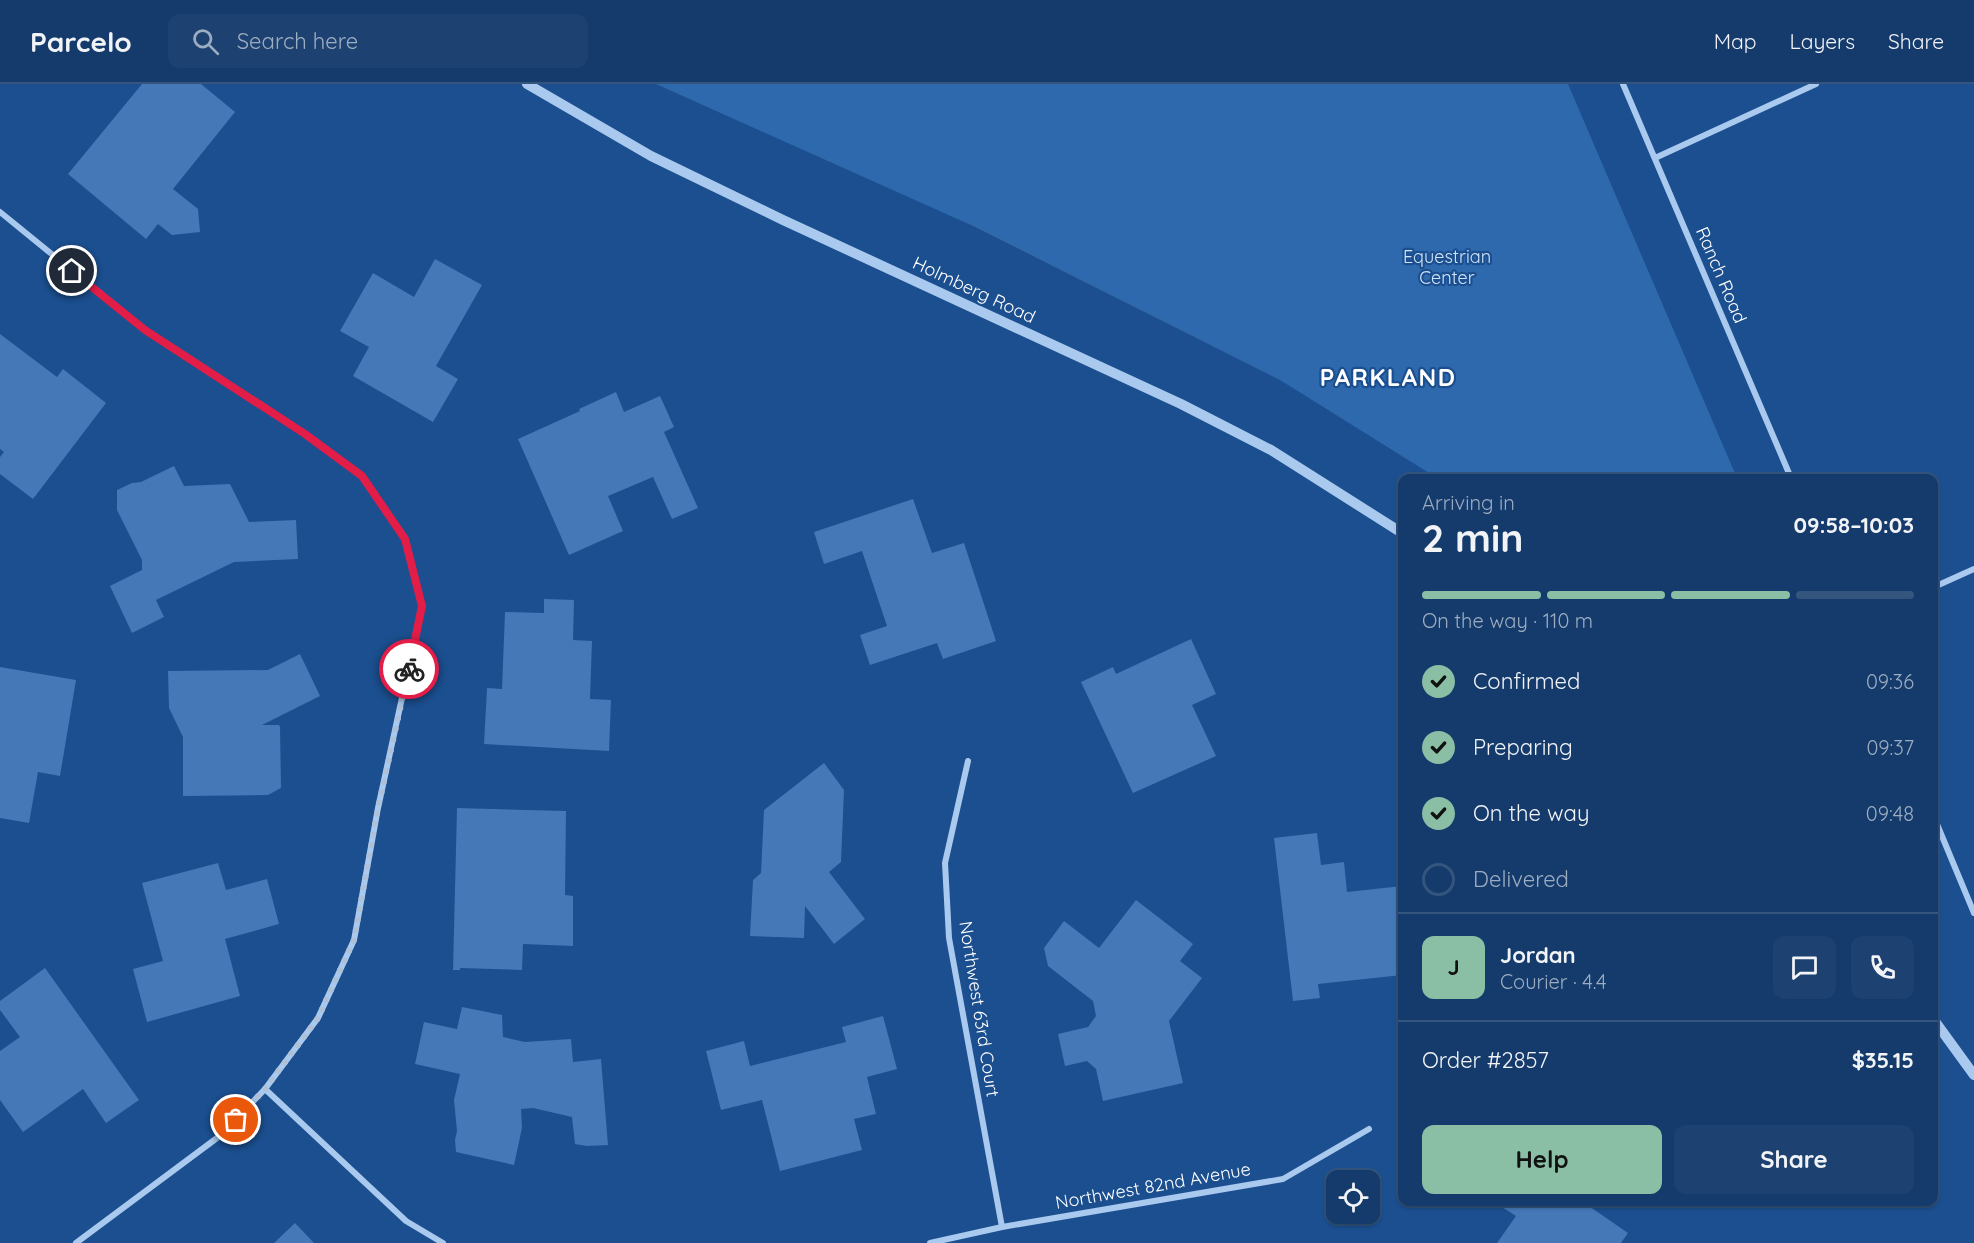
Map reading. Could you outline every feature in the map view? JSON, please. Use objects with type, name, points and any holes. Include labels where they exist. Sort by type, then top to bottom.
[{"type":"street","name":"Holmberg Road","points":[[527,84],[671,166],[1180,404],[1271,450],[1398,529]]},
{"type":"street","name":"Ranch Road","points":[[1623,84],[1789,474]]},
{"type":"street","points":[[1655,158],[1816,84]]},
{"type":"street","points":[[0,212],[145,330],[305,434],[362,476],[405,539],[422,606],[378,808],[354,940],[318,1018],[265,1089],[221,1135],[76,1243]]},
{"type":"street","points":[[1938,585],[1974,569]]},
{"type":"street","name":"Northwest 63rd Court","points":[[968,761],[945,863],[950,938],[1002,1227]]},
{"type":"street","points":[[1938,826],[1974,912]]},
{"type":"street","points":[[1938,1026],[1974,1075]]},
{"type":"street","points":[[265,1089],[406,1221],[444,1243]]},
{"type":"street","name":"Northwest 82nd Avenue","points":[[930,1243],[1002,1227],[1283,1179],[1369,1129]]},
{"type":"green space","name":"Equestrian Center","points":[[656,84],[1568,84],[1735,474],[1431,474],[1280,380],[973,226]]},
{"type":"building","points":[[142,84],[201,84],[235,112],[173,189],[198,209],[200,232],[172,235],[158,224],[146,239],[68,174]]},
{"type":"building","points":[[435,259],[482,285],[436,366],[458,379],[433,422],[353,376],[369,347],[340,331],[373,273],[414,297]]},
{"type":"building","points":[[0,334],[57,377],[63,369],[106,403],[33,499],[0,474],[0,457],[4,452],[0,449]]},
{"type":"building","points":[[616,392],[624,412],[660,396],[674,427],[664,432],[698,508],[672,519],[653,477],[608,496],[623,531],[569,555],[518,439]]},
{"type":"building","points":[[174,466],[184,486],[230,484],[249,522],[296,520],[298,559],[234,562],[156,600],[164,617],[132,633],[110,586],[142,570],[142,560],[117,510],[117,490],[132,483],[141,482]]},
{"type":"building","points":[[913,499],[932,553],[964,543],[996,641],[943,659],[937,643],[870,665],[860,635],[887,626],[862,551],[824,564],[814,532]]},
{"type":"building","points":[[544,599],[574,600],[573,640],[592,641],[590,699],[611,700],[609,751],[484,744],[487,688],[502,689],[505,612],[544,613]]},
{"type":"building","points":[[1191,639],[1216,694],[1192,705],[1216,756],[1133,793],[1081,682],[1113,667],[1116,674]]},
{"type":"building","points":[[300,654],[320,696],[262,725],[279,725],[280,727],[281,788],[268,795],[183,796],[183,737],[169,708],[168,671],[268,670]]},
{"type":"building","points":[[0,667],[76,680],[60,776],[38,772],[29,823],[0,818]]},
{"type":"building","points":[[824,763],[844,790],[841,862],[829,872],[865,919],[834,944],[805,906],[804,938],[750,936],[753,880],[761,873],[764,810]]},
{"type":"building","points":[[457,808],[566,811],[565,895],[573,896],[573,946],[523,944],[522,970],[460,968],[460,970],[453,970]]},
{"type":"building","points":[[1317,833],[1321,865],[1344,862],[1347,892],[1398,886],[1398,975],[1318,984],[1320,998],[1293,1001],[1274,838]]},
{"type":"building","points":[[218,863],[226,890],[267,879],[279,924],[225,939],[240,996],[147,1022],[133,969],[163,961],[142,883]]},
{"type":"building","points":[[1136,900],[1193,944],[1180,961],[1202,978],[1169,1021],[1183,1083],[1103,1101],[1096,1069],[1087,1061],[1065,1066],[1058,1034],[1088,1027],[1096,1016],[1093,1001],[1048,966],[1044,948],[1064,921],[1099,948]]},
{"type":"building","points":[[45,968],[139,1100],[106,1123],[83,1089],[23,1132],[0,1100],[0,1051],[20,1037],[0,1010],[0,1001]]},
{"type":"building","points":[[462,1007],[502,1015],[503,1037],[525,1042],[571,1039],[573,1062],[601,1059],[608,1145],[575,1144],[572,1117],[533,1108],[521,1109],[522,1128],[514,1165],[456,1152],[457,1131],[454,1100],[460,1074],[415,1064],[424,1022],[457,1029]]},
{"type":"building","points":[[883,1016],[897,1069],[867,1077],[876,1114],[854,1119],[862,1150],[780,1171],[762,1100],[721,1110],[706,1051],[744,1041],[750,1066],[846,1042],[842,1027]]},
{"type":"building","points":[[1500,1206],[1589,1206],[1628,1233],[1621,1243],[1497,1243],[1516,1216]]},
{"type":"building","points":[[295,1223],[314,1243],[274,1243]]},
{"type":"way so far","points":[[236,1120],[265,1089],[318,1018],[354,940],[378,808],[409,669]]},
{"type":"district","name":"PARKLAND","points":[[1388,378]]},
{"type":"route","points":[[72,271],[145,330],[305,434],[362,476],[405,539],[422,606],[409,669]]}]
